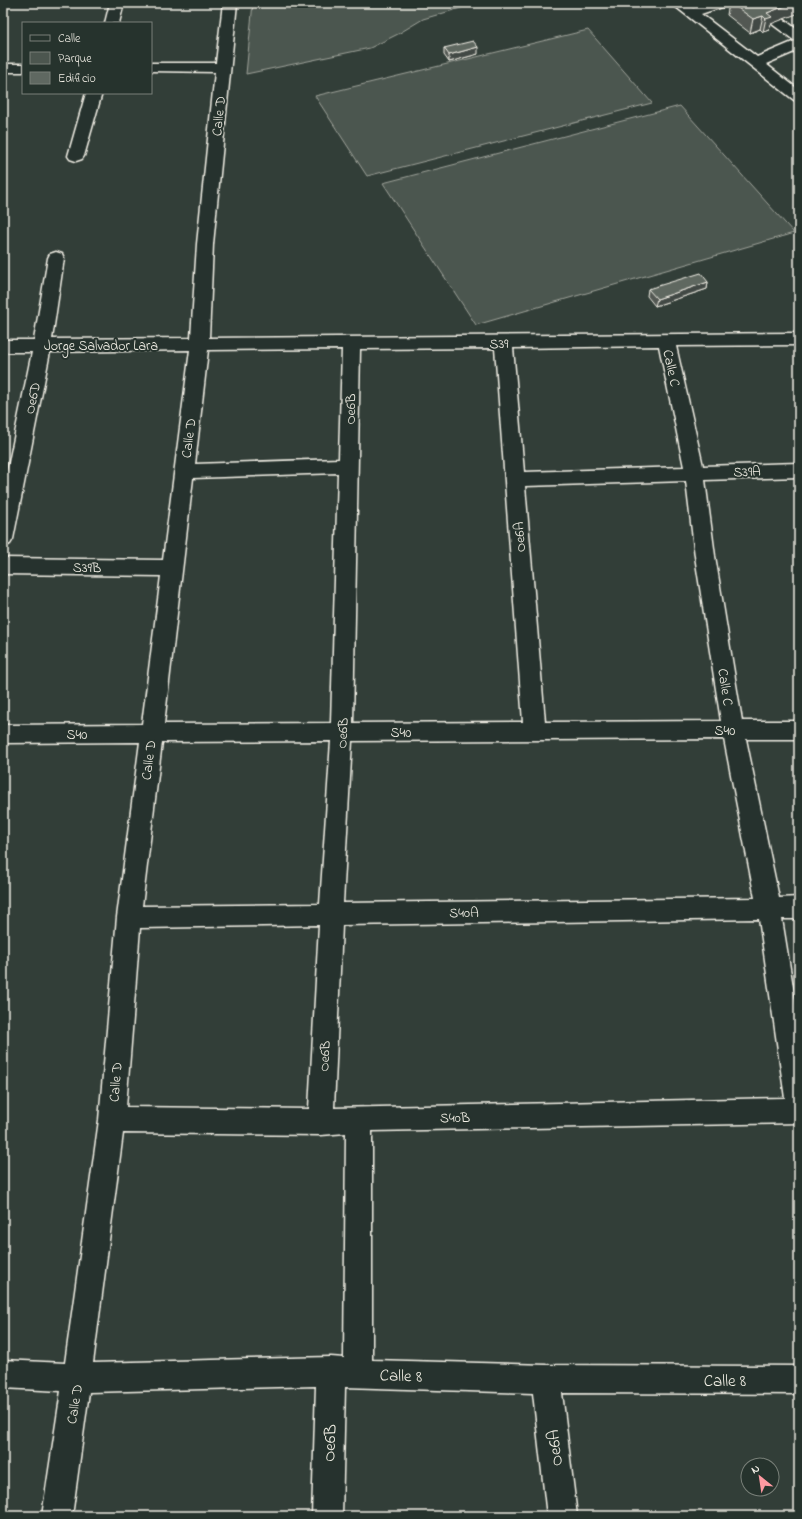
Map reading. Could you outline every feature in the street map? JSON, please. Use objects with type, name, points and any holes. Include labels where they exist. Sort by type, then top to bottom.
[{"type":"street","points":[[112,22],[117,3]]},
{"type":"street","name":"Calle D","points":[[57,1516],[78,1378],[112,1120],[129,917],[183,471],[200,345],[204,244],[230,3]]},
{"type":"street","points":[[678,3],[799,97]]},
{"type":"street","points":[[691,13],[720,3]]},
{"type":"street","points":[[777,21],[799,38]]},
{"type":"street","points":[[755,63],[799,45]]},
{"type":"street","points":[[152,67],[223,68]]},
{"type":"street","points":[[3,68],[22,68]]},
{"type":"street","points":[[76,156],[94,94]]},
{"type":"street","name":"Oe6D","points":[[3,538],[42,346],[56,258]]},
{"type":"street","name":"Calle C","points":[[666,340],[695,473],[705,556],[733,730],[769,908],[799,1105]]},
{"type":"street","name":"S39","points":[[200,345],[799,340]]},
{"type":"street","name":"Oe6A","points":[[504,343],[535,731]]},
{"type":"street","name":"Oe6B","points":[[321,1122],[342,732],[351,344]]},
{"type":"street","name":"Jorge Salvador Lara","points":[[3,346],[200,345]]},
{"type":"street","points":[[183,471],[349,466]]},
{"type":"street","name":"S39A","points":[[515,479],[799,470]]},
{"type":"street","name":"S39B","points":[[3,566],[171,568]]},
{"type":"street","name":"S40","points":[[3,734],[799,730]]},
{"type":"street","name":"S40A","points":[[129,917],[799,908]]},
{"type":"street","name":"S40B","points":[[112,1120],[321,1122],[359,1119],[799,1110]]},
{"type":"street","name":"Oe6B","points":[[327,1516],[344,1372],[359,1119]]},
{"type":"street","name":"Calle 8","points":[[3,1374],[78,1378],[344,1372],[546,1379],[799,1380]]},
{"type":"street","name":"Oe6A","points":[[546,1379],[562,1516]]},
{"type":"green space","points":[[253,3],[478,3],[423,19],[370,48],[246,74]]},
{"type":"green space","points":[[588,30],[652,103],[367,176],[315,96]]},
{"type":"green space","points":[[680,106],[794,233],[476,325],[383,183]]},
{"type":"building","points":[[731,3],[793,3],[767,13],[772,17],[766,19],[763,16],[753,19]]},
{"type":"building","points":[[473,41],[478,47],[449,55],[444,48]]},
{"type":"building","points":[[701,273],[708,282],[657,299],[648,289]]}]
